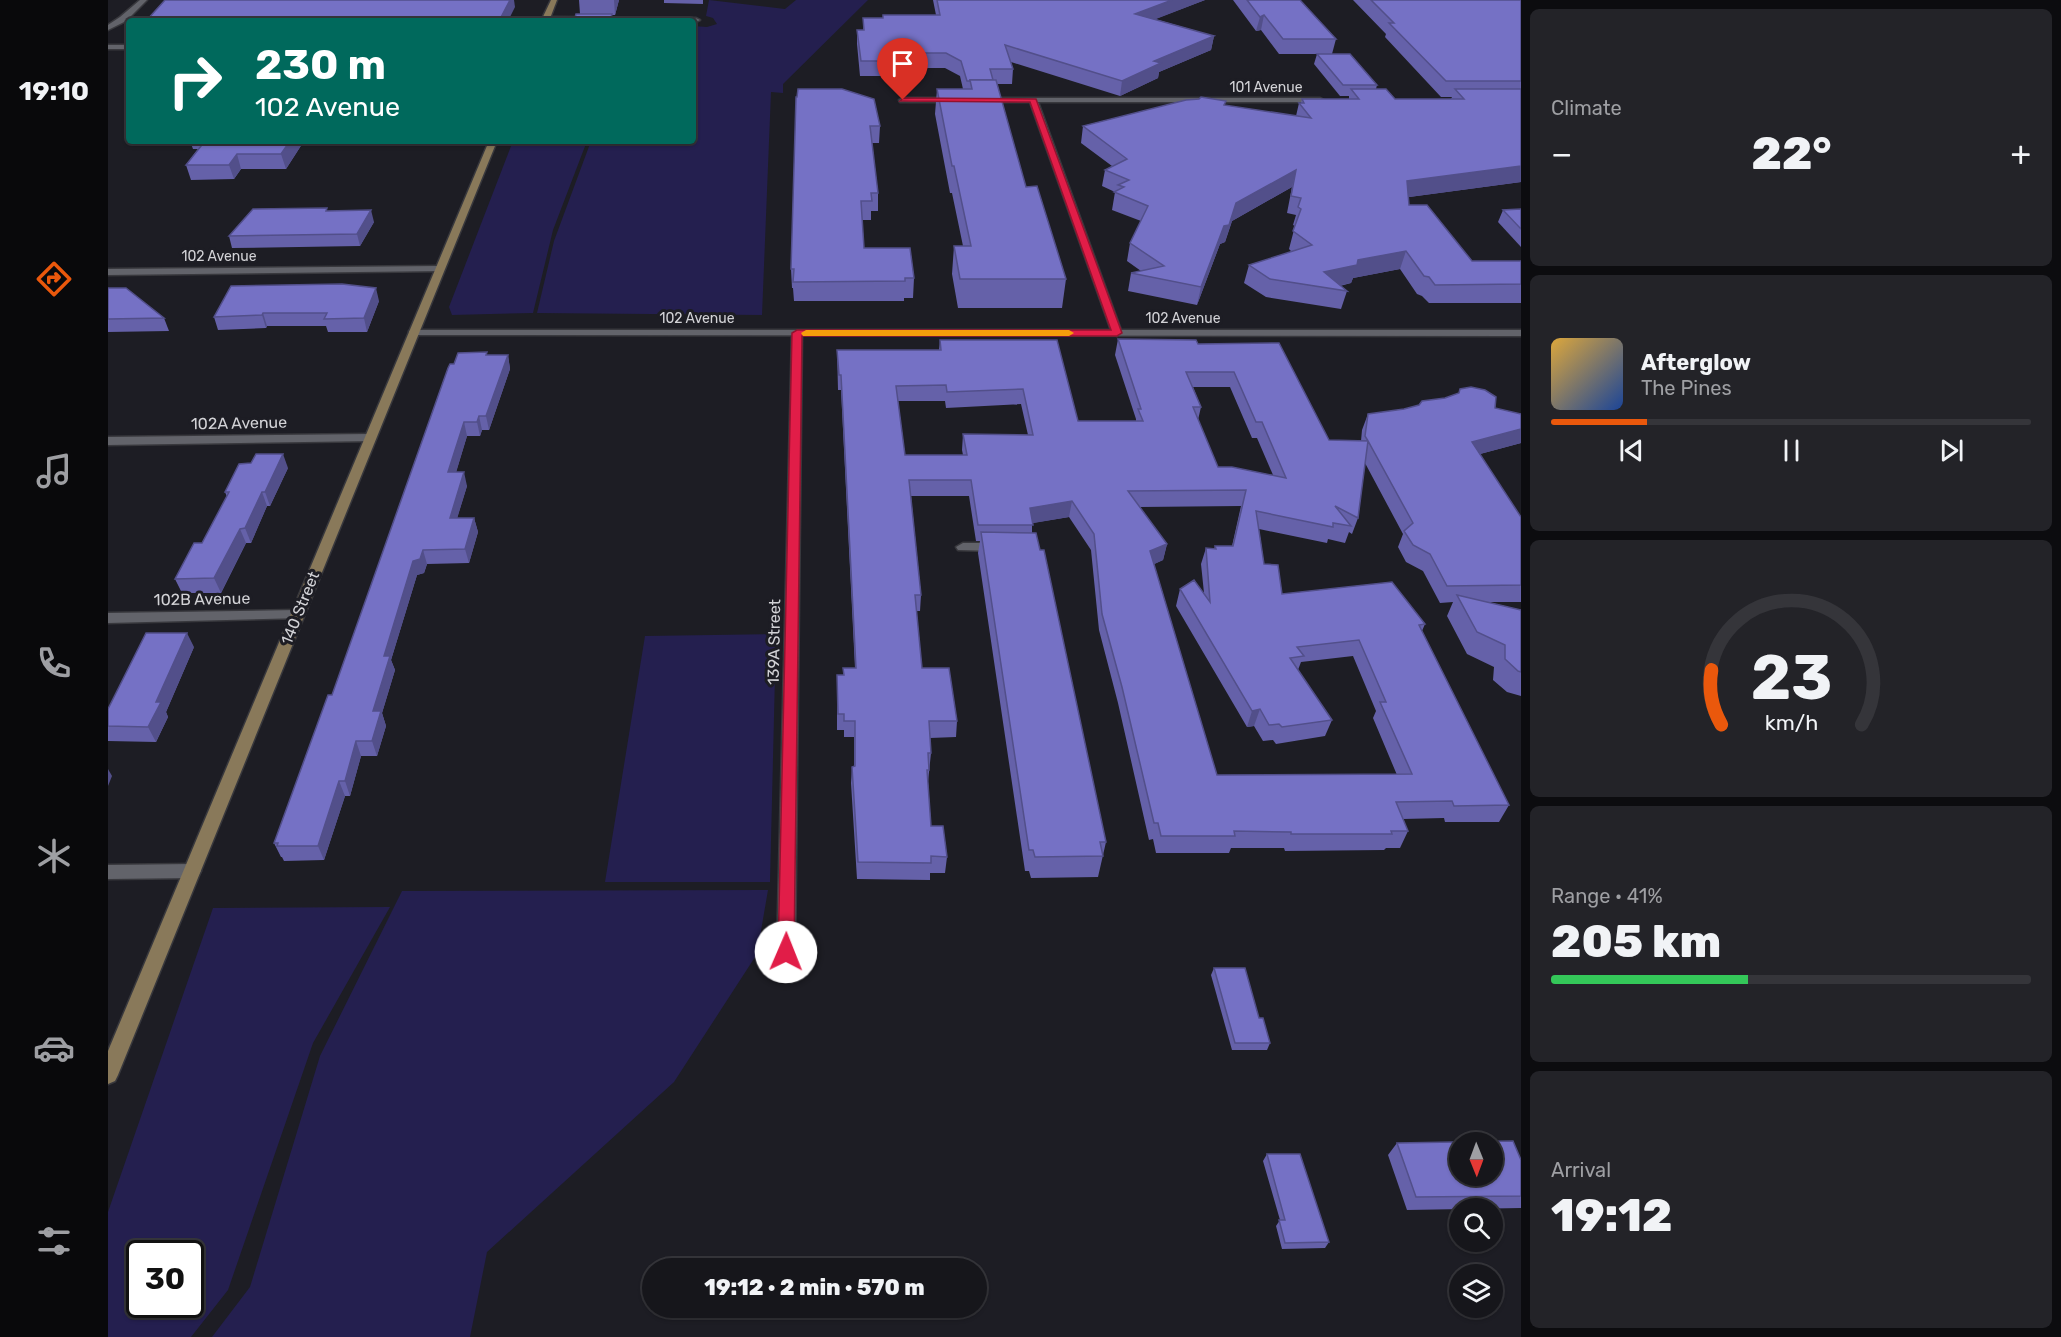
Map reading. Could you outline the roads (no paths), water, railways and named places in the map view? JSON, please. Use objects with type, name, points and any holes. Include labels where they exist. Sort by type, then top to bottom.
[{"type":"main road","points":[[547,18],[554,0]]},
{"type":"main road","name":"140 Street","points":[[108,1075],[492,144]]},
{"type":"street","points":[[110,25],[123,19],[144,0]]},
{"type":"street","points":[[108,47],[126,47]]},
{"type":"street","points":[[903,100],[962,100]]},
{"type":"street","name":"101 Avenue","points":[[974,100],[1334,100]]},
{"type":"street","points":[[1033,100],[1117,333]]},
{"type":"street","name":"102 Avenue","points":[[108,272],[439,269]]},
{"type":"street","name":"102 Avenue","points":[[412,333],[1521,333]]},
{"type":"street","name":"139A Street","points":[[786,952],[797,333]]},
{"type":"street","name":"102A Avenue","points":[[108,441],[370,438]]},
{"type":"street","points":[[963,547],[1015,548]]},
{"type":"street","name":"102B Avenue","points":[[108,618],[297,615]]},
{"type":"street","points":[[108,872],[192,871]]}]
